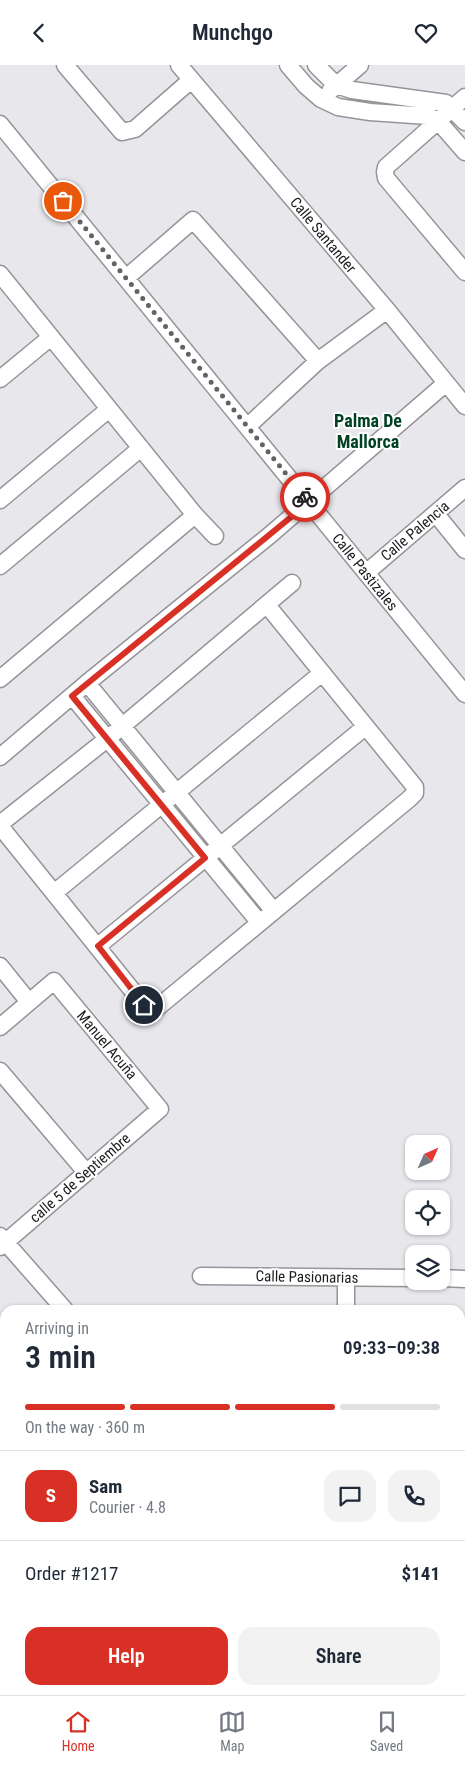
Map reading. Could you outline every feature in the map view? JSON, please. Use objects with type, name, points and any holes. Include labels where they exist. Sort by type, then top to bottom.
[{"type":"street","points":[[65,65],[122,132],[135,129],[191,80]]},
{"type":"street","name":"Calle Santander","points":[[179,65],[387,310],[465,406]]},
{"type":"street","points":[[288,65],[306,86],[321,99],[338,107],[370,112],[428,116],[438,121],[465,152]]},
{"type":"street","points":[[316,65],[336,85],[352,90],[440,101],[452,107],[465,122]]},
{"type":"street","points":[[321,99],[360,65]]},
{"type":"street","points":[[465,97],[386,167],[385,172],[386,178],[465,272]]},
{"type":"street","name":"Calle Pastizales","points":[[0,124],[465,693]]},
{"type":"street","points":[[126,278],[192,220],[318,361]]},
{"type":"street","points":[[0,274],[195,515],[215,536]]},
{"type":"street","points":[[248,426],[318,361],[387,310]]},
{"type":"street","points":[[0,379],[51,337]]},
{"type":"street","points":[[0,757],[87,683],[309,502],[446,383]]},
{"type":"street","points":[[0,500],[109,409]]},
{"type":"street","points":[[0,566],[141,448]]},
{"type":"street","name":"Calle Palencia","points":[[366,573],[465,489]]},
{"type":"street","points":[[436,514],[465,550]]},
{"type":"street","points":[[0,679],[195,515]]},
{"type":"street","points":[[267,605],[415,787],[415,793],[157,1008],[151,1009],[144,1005],[0,825],[107,739],[292,583]]},
{"type":"street","points":[[54,893],[322,673]]},
{"type":"street","points":[[87,683],[175,793],[273,910]]},
{"type":"street","points":[[72,696],[259,922]]},
{"type":"street","points":[[98,946],[365,727]]},
{"type":"street","points":[[0,967],[29,1002],[0,1027]]},
{"type":"street","name":"Manuel Acuña","points":[[29,1002],[54,981],[160,1109]]},
{"type":"street","points":[[0,1071],[86,1172]]},
{"type":"street","name":"calle 5 de Septiembre","points":[[2,1242],[160,1109]]},
{"type":"street","points":[[2,1242],[61,1305]]},
{"type":"street","name":"Calle Pasionarias","points":[[201,1276],[405,1278]]},
{"type":"street","points":[[346,1278],[346,1305]]},
{"type":"street","points":[[450,1279],[465,1279]]},
{"type":"way so far","points":[[63,201],[305,497]]},
{"type":"district","name":"Palma De Mallorca","points":[[368,430]]},
{"type":"route","points":[[144,1005],[98,946],[205,858],[72,696],[309,502],[305,497]]}]
